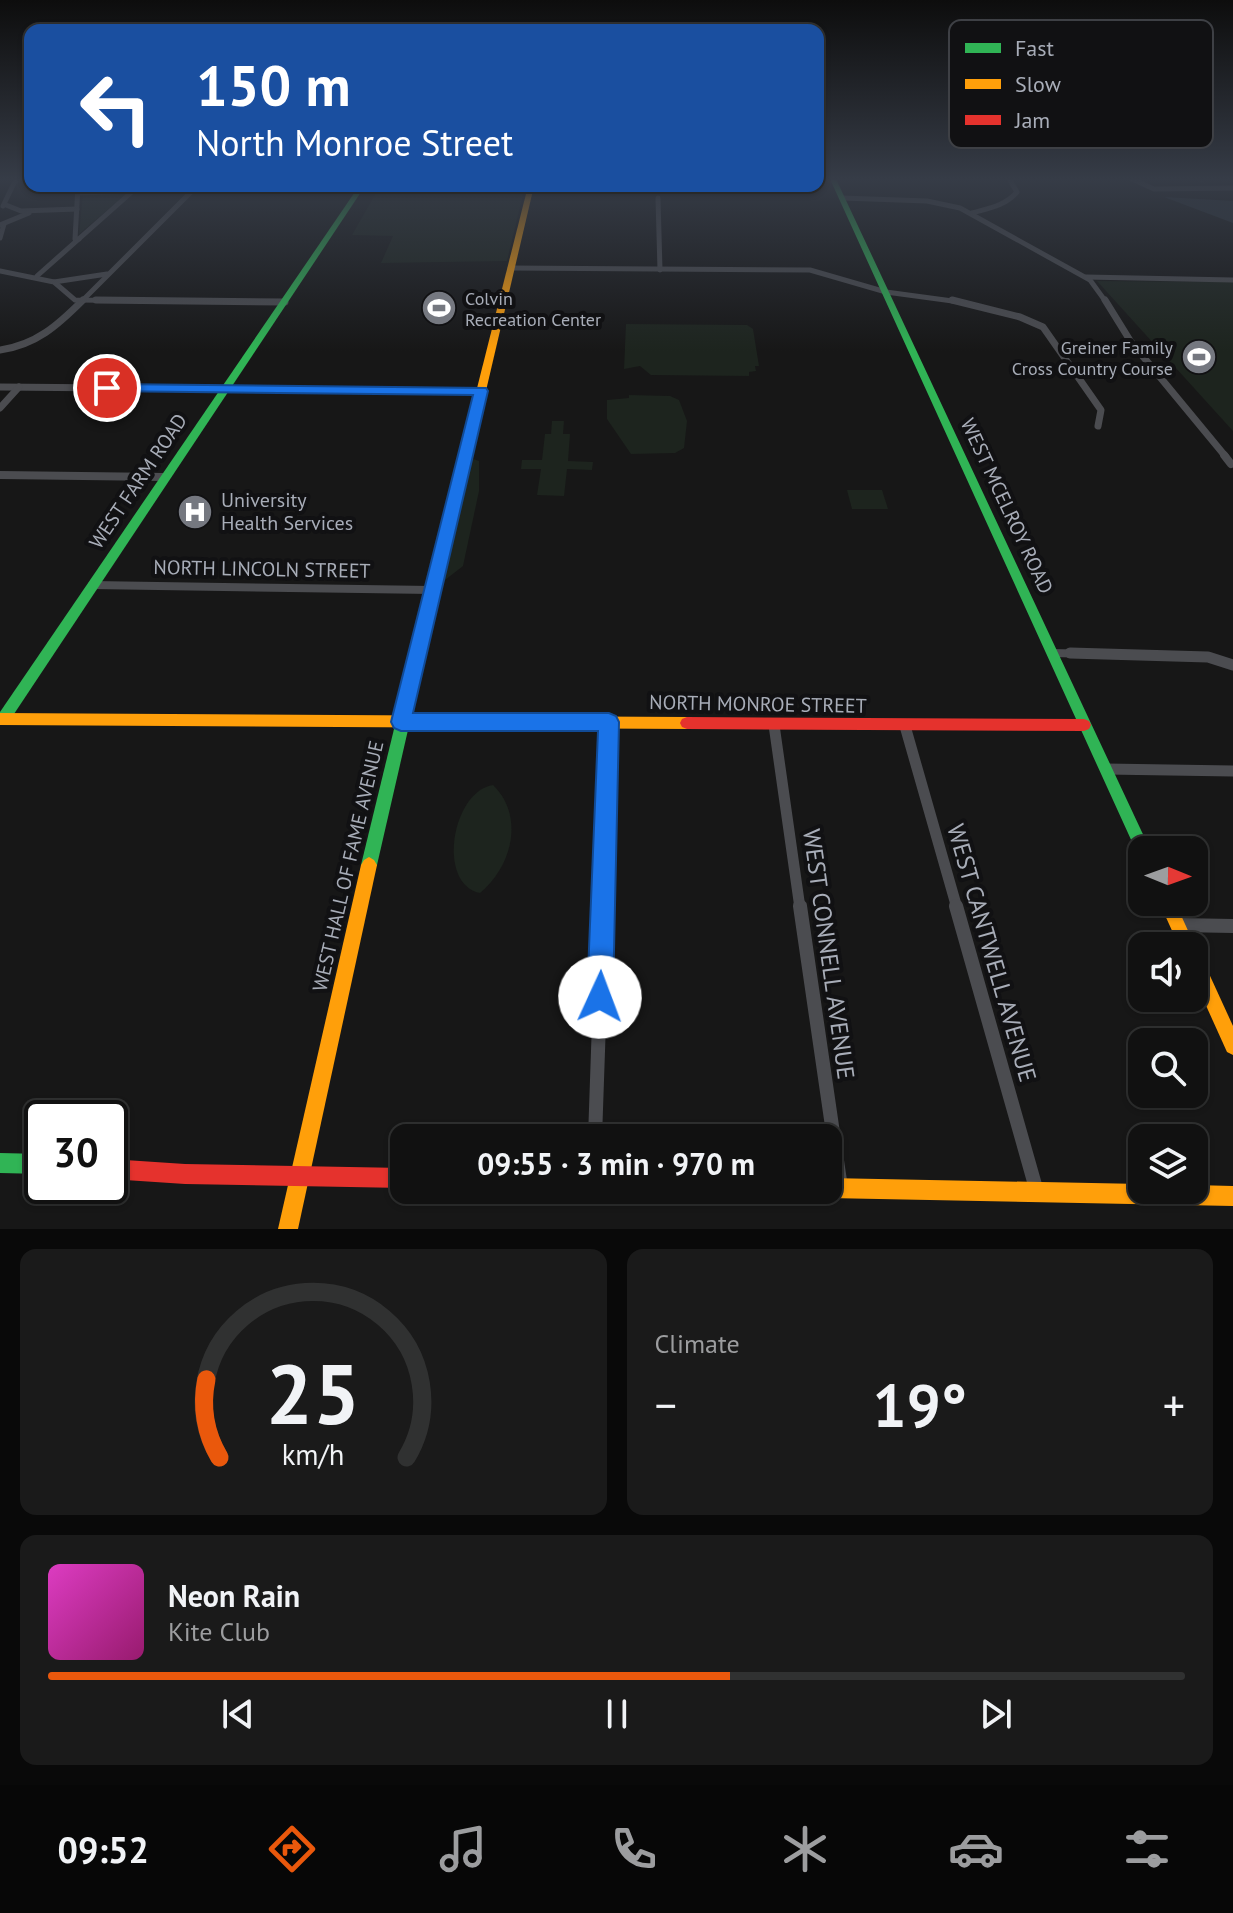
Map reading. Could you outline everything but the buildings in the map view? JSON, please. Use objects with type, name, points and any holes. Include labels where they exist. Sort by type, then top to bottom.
[{"type":"street","points":[[75,236],[79,239]]},
{"type":"street","points":[[37,276],[82,236]]},
{"type":"street","points":[[0,350],[20,347],[44,337],[146,236]]},
{"type":"street","name":"WEST FARM ROAD","points":[[1,719],[329,236]]},
{"type":"street","name":"WEST HALL OF FAME AVENUE","points":[[288,1229],[401,722],[518,236]]},
{"type":"street","points":[[659,236],[660,270]]},
{"type":"street","name":"WEST MCELROY ROAD","points":[[860,236],[1137,836]]},
{"type":"street","points":[[1014,236],[1086,277],[1102,291],[1118,326],[1231,464]]},
{"type":"street","points":[[510,268],[810,270],[886,292],[922,293],[1020,317],[1043,327],[1101,410],[1098,426]]},
{"type":"street","points":[[0,271],[37,276],[54,282],[70,299],[82,301],[285,302]]},
{"type":"street","points":[[54,282],[107,274]]},
{"type":"street","points":[[1086,277],[1233,280]]},
{"type":"street","points":[[63,319],[70,299]]},
{"type":"street","points":[[0,387],[481,391]]},
{"type":"street","points":[[0,408],[19,387]]},
{"type":"street","points":[[0,475],[164,477]]},
{"type":"street","name":"NORTH LINCOLN STREET","points":[[92,585],[432,590]]},
{"type":"street","points":[[1051,653],[1208,657],[1233,665]]},
{"type":"street","name":"NORTH MONROE STREET","points":[[1,719],[1084,725]]},
{"type":"street","points":[[595,1124],[609,722]]},
{"type":"street","name":"WEST CONNELL AVENUE","points":[[774,725],[827,1124]]},
{"type":"street","name":"WEST CANTWELL AVENUE","points":[[905,726],[1037,1192]]},
{"type":"street","points":[[1106,769],[1233,771]]},
{"type":"street","points":[[1174,916],[1181,932]]},
{"type":"street","points":[[1178,925],[1233,926]]},
{"type":"street","points":[[1208,991],[1233,1046]]},
{"type":"street","points":[[0,1163],[24,1164]]},
{"type":"street","points":[[128,1170],[390,1178]]},
{"type":"street","points":[[842,1188],[1233,1196]]},
{"type":"shaded area","points":[[393,236],[513,236],[507,261],[381,263]]},
{"type":"shaded area","name":"Greiner Family Cross Country Course","points":[[1097,281],[1233,282],[1233,431]]},
{"type":"shaded area","points":[[626,324],[747,325],[753,329],[759,366],[755,366],[756,371],[749,372],[749,376],[651,375],[640,366],[624,369]]},
{"type":"shaded area","points":[[629,395],[670,396],[679,400],[687,421],[684,448],[675,453],[631,454],[607,419],[607,400],[629,398]]},
{"type":"shaded area","points":[[552,421],[564,421],[563,434],[570,434],[568,461],[593,462],[592,470],[567,469],[564,496],[537,495],[541,469],[521,469],[522,460],[542,460],[545,434],[551,434]]},
{"type":"shaded area","points":[[465,456],[479,461],[479,491],[463,566],[432,590]]},
{"type":"shaded area","points":[[847,490],[882,490],[888,509],[852,509]]},
{"type":"shaded area","points":[[493,785],[509,811],[510,841],[500,870],[480,893],[466,886],[458,873],[454,856],[455,838],[467,803],[479,791]]},
{"type":"traffic: fast","points":[[3,719],[328,236]]},
{"type":"traffic: fast","points":[[859,236],[1137,836]]},
{"type":"traffic: fast","points":[[369,865],[476,412]]},
{"type":"traffic: fast","points":[[0,1163],[24,1164]]},
{"type":"traffic: slow","points":[[476,412],[519,236]]},
{"type":"traffic: slow","points":[[0,719],[687,723]]},
{"type":"traffic: slow","points":[[288,1229],[369,865]]},
{"type":"traffic: slow","points":[[1173,916],[1181,932]]},
{"type":"traffic: slow","points":[[1208,991],[1233,1046]]},
{"type":"traffic: slow","points":[[842,1188],[1233,1196]]},
{"type":"traffic: jam","points":[[687,723],[1084,725]]},
{"type":"traffic: jam","points":[[128,1170],[390,1178]]},
{"type":"place","name":"Colvin Recreation Center","points":[[439,308]]},
{"type":"place","name":"Greiner Family Cross Country Course","points":[[1199,357]]},
{"type":"place","name":"University Health Services","points":[[195,512]]},
{"type":"route","points":[[107,388],[481,391],[401,722],[609,722],[600,997]]}]
